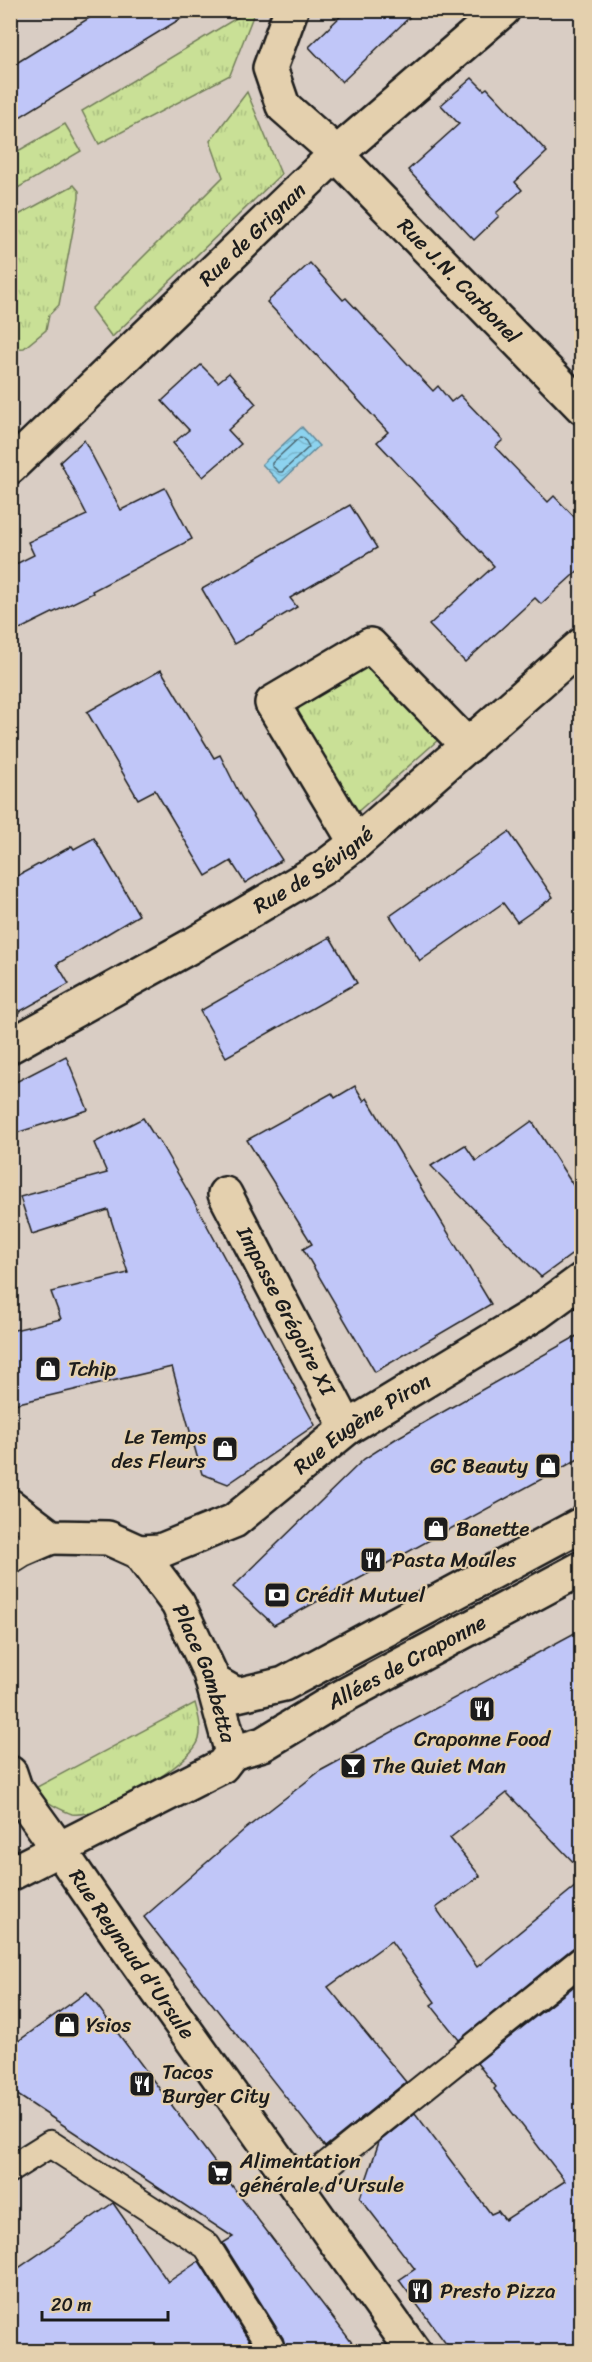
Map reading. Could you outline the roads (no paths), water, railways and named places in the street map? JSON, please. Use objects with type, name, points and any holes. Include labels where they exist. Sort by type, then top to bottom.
[{"type":"street","name":"Rue J.N. Carbonel","points":[[291,10],[270,68],[284,106],[324,142],[582,407]]},
{"type":"street","name":"Rue de Grignan","points":[[10,467],[335,155],[503,10]]},
{"type":"street","points":[[356,843],[272,703],[370,645],[468,746]]},
{"type":"street","name":"Rue de Sévigné","points":[[10,1046],[191,946],[326,866],[356,843],[582,645]]},
{"type":"street","name":"Impasse Grégoire XI","points":[[225,1194],[347,1428]]},
{"type":"street","name":"Rue Eugène Piron","points":[[140,1552],[160,1551],[234,1521],[347,1428],[537,1313],[582,1280]]},
{"type":"street","points":[[10,1506],[51,1537]]},
{"type":"street","name":"Allées de Craponne","points":[[214,1682],[237,1695],[284,1684],[582,1524]]},
{"type":"street","points":[[10,1557],[51,1537],[108,1538],[140,1552]]},
{"type":"street","name":"Place Gambetta","points":[[10,1874],[222,1766],[232,1754],[214,1682],[178,1604],[140,1552]]},
{"type":"street","name":"Allées de Craponne","points":[[232,1754],[263,1744],[334,1701],[582,1568]]},
{"type":"street","points":[[12,1787],[59,1849]]},
{"type":"street","name":"Rue Reynaud d'Ursule","points":[[59,1849],[108,1922],[414,2352]]},
{"type":"lane","points":[[298,2188],[582,1960]]},
{"type":"lane","points":[[10,2169],[50,2144],[207,2246],[270,2346]]},
{"type":"water","points":[[302,427],[319,446],[280,483],[262,464]]},
{"type":"place","name":"Tchip","points":[[48,1369]]},
{"type":"place","name":"Le Temps des Fleurs","points":[[225,1449]]},
{"type":"place","name":"GC Beauty","points":[[548,1466]]},
{"type":"place","name":"Banette","points":[[436,1529]]},
{"type":"place","name":"Pasta Moules","points":[[373,1560]]},
{"type":"place","name":"Crédit Mutuel","points":[[277,1595]]},
{"type":"place","name":"Craponne Food","points":[[482,1709]]},
{"type":"place","name":"The Quiet Man","points":[[353,1766]]},
{"type":"place","name":"Ysios","points":[[67,2025]]},
{"type":"place","name":"Tacos Burger City","points":[[142,2084]]},
{"type":"place","name":"Alimentation générale d'Ursule","points":[[220,2173]]},
{"type":"place","name":"Presto Pizza","points":[[420,2291]]}]
